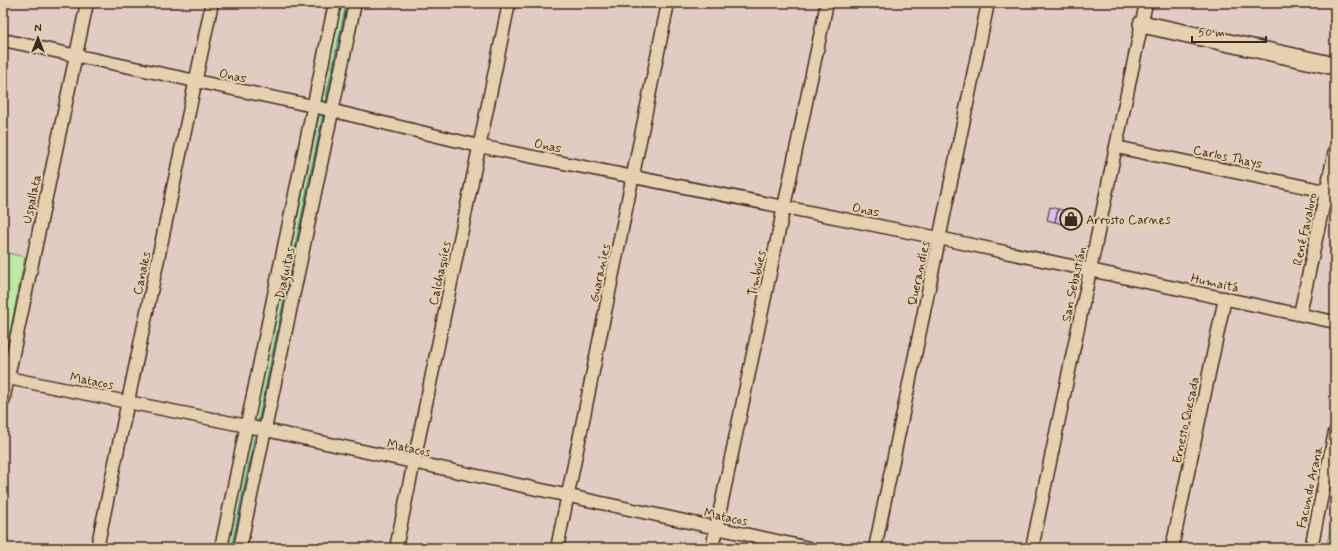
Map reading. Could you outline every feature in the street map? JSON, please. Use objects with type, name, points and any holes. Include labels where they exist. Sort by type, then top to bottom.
[{"type":"street","name":"Uspallata","points":[[3,401],[6,377],[87,3]]},
{"type":"street","name":"Canales","points":[[97,548],[212,3]]},
{"type":"street","name":"Diaguitas","points":[[221,548],[335,3]]},
{"type":"street","name":"Diaguitas","points":[[240,548],[355,3]]},
{"type":"street","name":"Calchaquíes","points":[[396,548],[509,3]]},
{"type":"street","name":"Guaraníes","points":[[557,548],[668,3]]},
{"type":"street","name":"Timbúes","points":[[712,548],[827,3]]},
{"type":"street","name":"Querandíes","points":[[875,548],[988,3]]},
{"type":"street","name":"San Sebastián","points":[[1032,548],[1146,3]]},
{"type":"street","points":[[1142,24],[1335,66]]},
{"type":"street","name":"Onas","points":[[3,40],[313,106],[479,146],[939,238],[1090,270]]},
{"type":"street","name":"Carlos Thays","points":[[1116,147],[1331,192]]},
{"type":"street","name":"René Favaloro","points":[[1300,314],[1331,192],[1335,150]]},
{"type":"street","name":"Humaitá","points":[[1090,270],[1335,322]]},
{"type":"street","name":"Ernesto Quesada","points":[[1172,548],[1226,298]]},
{"type":"street","name":"Matacos","points":[[6,377],[247,426],[809,548]]},
{"type":"street","name":"Facundo Arana","points":[[1310,548],[1335,432]]},
{"type":"green space","points":[[342,3],[352,3],[328,104],[323,102],[322,99]]},
{"type":"green space","points":[[322,114],[328,116],[263,423],[255,422],[254,419],[319,117]]},
{"type":"green space","points":[[3,252],[25,257],[5,356],[3,357]]},
{"type":"green space","points":[[255,433],[260,436],[238,548],[228,548],[251,436]]},
{"type":"green space","points":[[1335,507],[1335,548],[1326,548]]},
{"type":"building","points":[[1050,207],[1058,209],[1055,222],[1047,220]]},
{"type":"building","points":[[1058,209],[1078,214],[1074,227],[1055,222]]},
{"type":"waterway","points":[[326,101],[347,3]]},
{"type":"waterway","points":[[259,421],[323,117]]},
{"type":"waterway","points":[[232,548],[255,438]]},
{"type":"place","name":"Arrosto Carnes","points":[[1071,219]]}]
